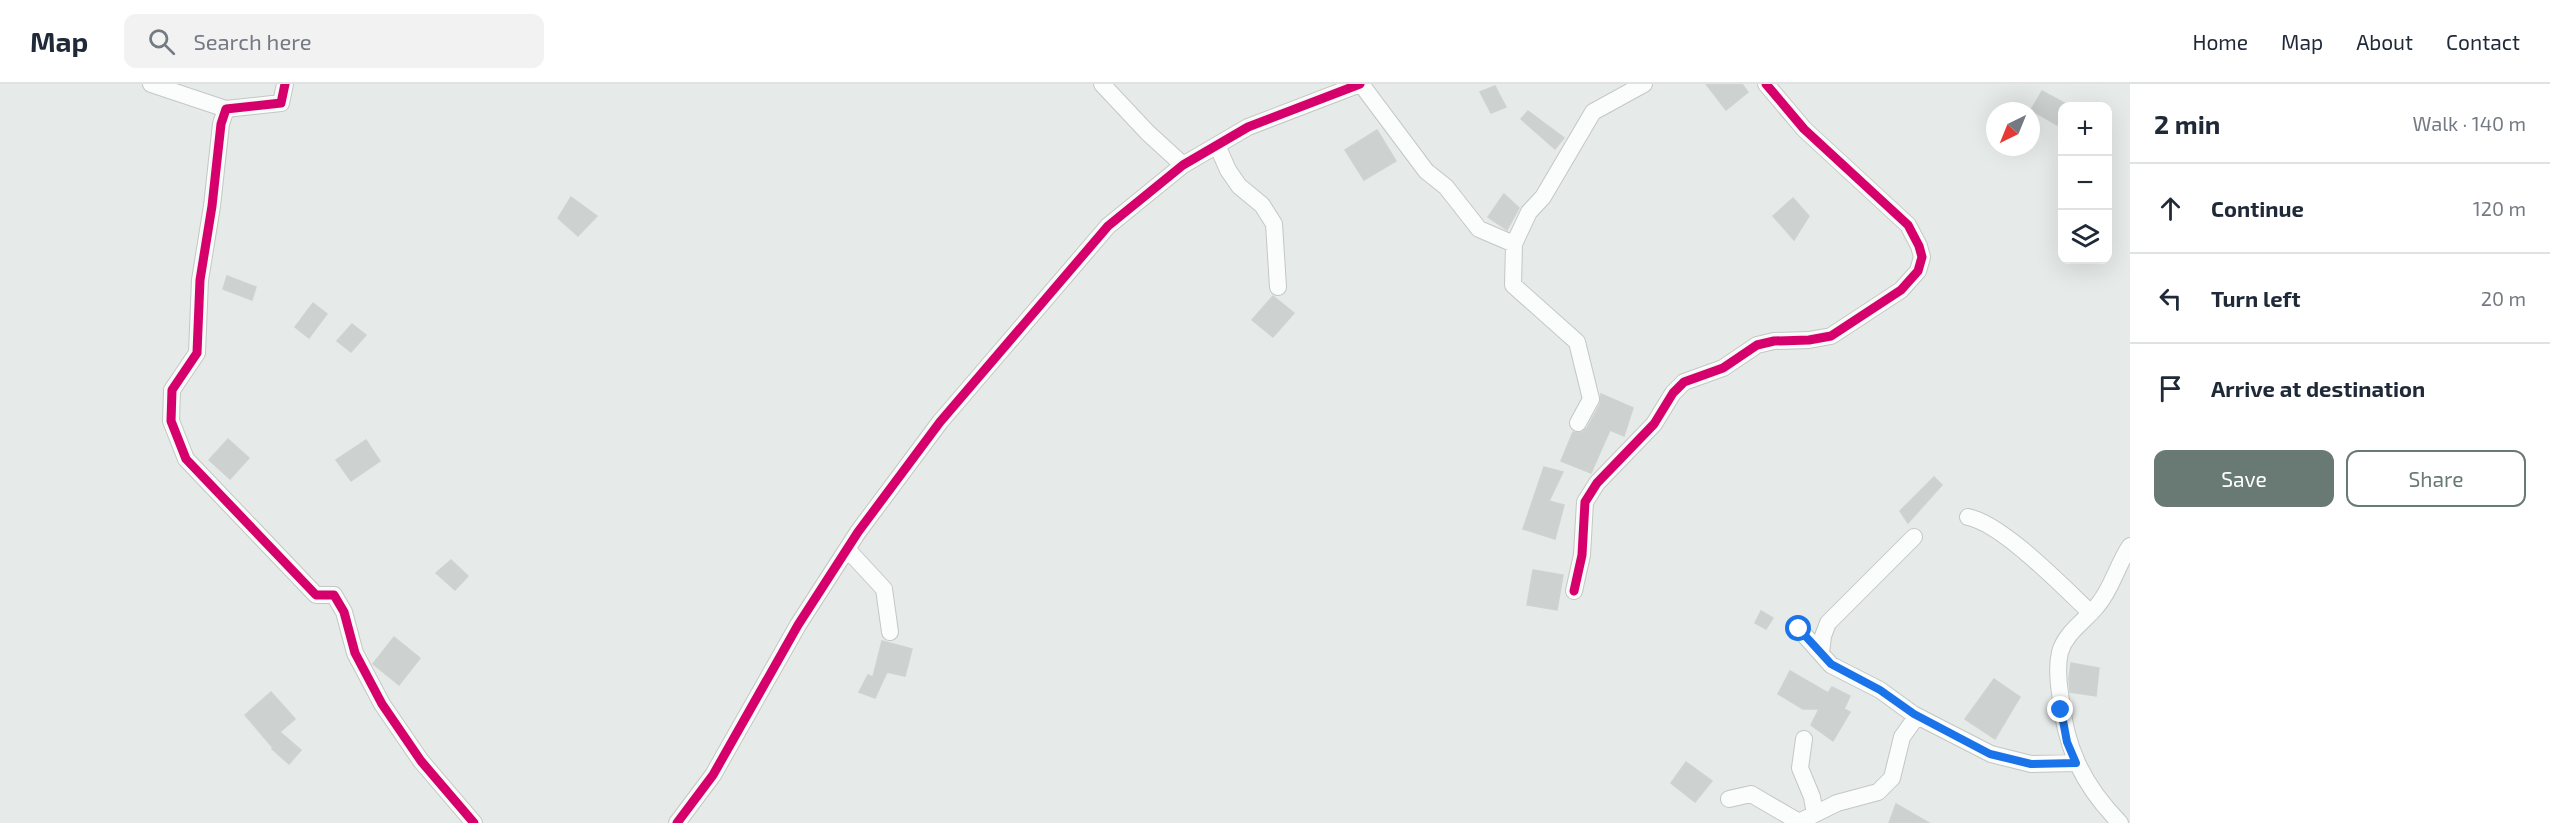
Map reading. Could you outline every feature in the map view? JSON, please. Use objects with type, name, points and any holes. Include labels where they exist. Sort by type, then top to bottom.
[{"type":"street","points":[[151,84],[226,109],[281,103],[285,84]]},
{"type":"street","points":[[1102,84],[1148,134],[1183,165]]},
{"type":"street","points":[[677,823],[713,775],[798,625],[847,549],[940,422],[1108,226],[1183,165],[1248,127],[1361,84],[1426,171],[1446,187],[1479,228],[1514,244]]},
{"type":"street","points":[[1578,423],[1591,399],[1577,342],[1513,285],[1514,244],[1529,212],[1543,197],[1593,112],[1644,84]]},
{"type":"street","points":[[1574,591],[1582,555],[1585,502],[1597,483],[1654,424],[1673,393],[1684,382],[1723,368],[1757,345],[1774,341],[1809,340],[1831,336],[1901,290],[1918,271],[1922,257],[1908,225],[1804,129],[1766,84]]},
{"type":"street","points":[[226,109],[221,124],[212,206],[200,280],[197,353],[172,390],[171,421],[186,459],[316,595],[334,595],[344,612],[355,653],[382,704],[421,761],[474,823]]},
{"type":"street","points":[[1217,146],[1228,170],[1239,186],[1262,205],[1274,224],[1278,287]]},
{"type":"street","points":[[1968,517],[1982,520],[2036,561],[2091,613]]},
{"type":"street","points":[[1821,653],[1828,623],[1914,537]]},
{"type":"street","points":[[2120,823],[2102,805],[2076,763],[2067,742],[2058,677],[2060,651],[2079,622],[2091,613],[2105,596],[2130,546]]},
{"type":"street","points":[[847,549],[884,589],[890,632]]},
{"type":"street","points":[[1799,629],[1831,664],[1880,690],[1917,716],[1990,754],[2031,764],[2076,763]]},
{"type":"street","points":[[1729,799],[1751,794],[1798,822],[1837,803],[1878,792],[1892,778],[1902,738],[1917,716]]},
{"type":"street","points":[[1804,739],[1800,768],[1812,796],[1815,814]]},
{"type":"building","points":[[1706,84],[1742,84],[1748,92],[1726,110]]},
{"type":"building","points":[[1495,86],[1506,107],[1491,113],[1480,92]]},
{"type":"building","points":[[2042,91],[2062,102],[2058,102],[2057,125],[2040,115],[2040,102],[2036,102]]},
{"type":"building","points":[[1528,111],[1564,138],[1555,149],[1521,119]]},
{"type":"building","points":[[1377,130],[1396,161],[1364,180],[1345,150]]},
{"type":"building","points":[[1504,194],[1519,208],[1507,230],[1488,217]]},
{"type":"building","points":[[571,197],[597,216],[578,236],[558,218]]},
{"type":"building","points":[[1793,198],[1809,216],[1794,240],[1773,216]]},
{"type":"building","points":[[227,276],[256,287],[252,300],[223,289]]},
{"type":"building","points":[[1273,296],[1294,313],[1273,337],[1252,320]]},
{"type":"building","points":[[313,303],[327,314],[309,338],[295,327]]},
{"type":"building","points":[[352,324],[366,335],[351,352],[337,341]]},
{"type":"building","points":[[1601,394],[1633,408],[1624,436],[1610,430],[1591,473],[1561,461],[1573,432],[1581,433],[1587,428],[1600,404]]},
{"type":"building","points":[[228,439],[249,458],[230,479],[209,460]]},
{"type":"building","points":[[366,440],[380,461],[351,481],[336,460]]},
{"type":"building","points":[[1544,467],[1563,472],[1549,501],[1564,505],[1555,539],[1523,529]]},
{"type":"building","points":[[1934,477],[1942,485],[1908,523],[1900,511]]},
{"type":"building","points":[[451,560],[468,576],[455,590],[436,573]]},
{"type":"building","points":[[1533,570],[1563,575],[1557,610],[1527,605]]},
{"type":"building","points":[[1761,611],[1773,618],[1766,629],[1755,623]]},
{"type":"building","points":[[394,637],[420,658],[399,685],[373,664]]},
{"type":"building","points":[[882,641],[912,649],[905,676],[887,672],[875,698],[859,692],[868,675],[873,677]]},
{"type":"building","points":[[2071,663],[2099,668],[2096,696],[2070,692]]},
{"type":"building","points":[[1790,671],[1828,693],[1832,687],[1850,696],[1844,709],[1850,712],[1833,741],[1811,725],[1819,709],[1803,709],[1778,694]]},
{"type":"building","points":[[1994,679],[2020,697],[1995,739],[1965,719]]},
{"type":"building","points":[[271,692],[295,719],[280,732],[301,750],[289,764],[272,749],[245,715]]},
{"type":"building","points":[[1686,762],[1712,781],[1695,802],[1671,783]]},
{"type":"building","points":[[1896,804],[1929,823],[1889,823]]},
{"type":"cycle path","points":[[285,84],[281,103],[226,109],[221,124],[212,206],[200,280],[197,353],[172,390],[171,421],[186,459],[316,595],[334,595],[344,612],[355,653],[382,704],[421,761],[474,823]]},
{"type":"cycle path","points":[[677,823],[713,775],[798,625],[858,532],[940,422],[1108,226],[1183,165],[1248,127],[1360,84]]},
{"type":"cycle path","points":[[1574,591],[1582,555],[1585,502],[1597,483],[1654,424],[1673,393],[1684,382],[1723,368],[1757,345],[1774,341],[1809,340],[1831,336],[1901,290],[1918,271],[1922,257],[1908,225],[1804,129],[1766,84]]},
{"type":"route","points":[[1799,629],[1831,664],[1859,677],[1914,714],[1990,754],[2031,764],[2076,763],[2067,742],[2061,710]]}]
